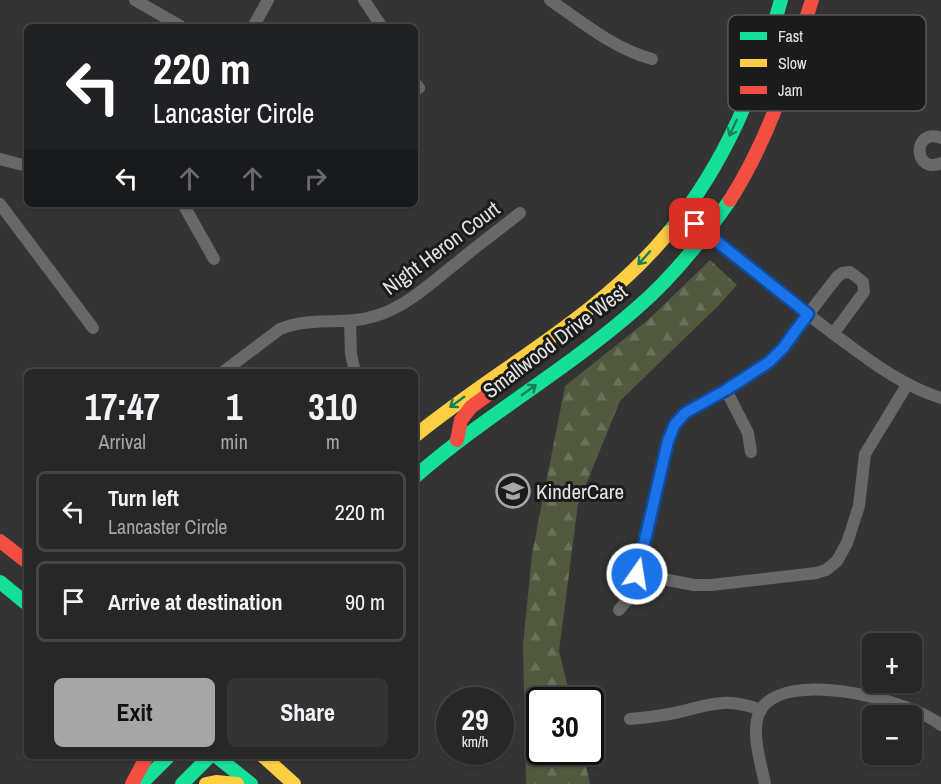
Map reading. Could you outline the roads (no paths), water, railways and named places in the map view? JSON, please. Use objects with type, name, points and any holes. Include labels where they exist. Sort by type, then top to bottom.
[{"type":"main road","name":"Smallwood Drive West","points":[[777,15],[782,0]]},
{"type":"main road","name":"Smallwood Drive West","points":[[807,15],[812,0]]},
{"type":"main road","name":"Smallwood Drive West","points":[[418,433],[468,394],[585,314],[621,283],[683,214],[702,187],[741,111]]},
{"type":"main road","name":"Smallwood Drive West","points":[[418,474],[457,440],[615,327],[691,254],[736,192],[776,111]]},
{"type":"main road","points":[[457,440],[461,420],[471,407],[573,333],[621,283]]},
{"type":"main road","points":[[0,541],[24,560]]},
{"type":"main road","points":[[0,582],[24,602]]},
{"type":"main road","points":[[132,784],[145,759]]},
{"type":"main road","points":[[141,784],[166,759]]},
{"type":"main road","points":[[182,784],[207,759]]},
{"type":"main road","points":[[220,759],[251,784]]},
{"type":"main road","points":[[266,759],[292,782]]},
{"type":"main road","points":[[280,759],[292,782]]},
{"type":"main road","points":[[206,784],[216,782],[237,784]]},
{"type":"street","points":[[135,0],[177,24]]},
{"type":"street","points":[[255,24],[268,0]]},
{"type":"street","points":[[363,0],[380,24]]},
{"type":"street","points":[[550,0],[629,52],[652,59]]},
{"type":"street","points":[[941,138],[935,136],[926,138],[919,151],[925,163],[934,165],[941,163]]},
{"type":"street","points":[[0,159],[24,165]]},
{"type":"street","points":[[0,204],[93,328]]},
{"type":"street","points":[[185,207],[214,259]]},
{"type":"street","name":"Night Heron Court","points":[[227,369],[280,329],[298,323],[350,321],[377,316],[400,305],[520,213]]},
{"type":"street","points":[[683,214],[833,334],[908,385],[941,398]]},
{"type":"street","points":[[620,610],[628,599],[637,574],[668,441],[675,424],[692,408],[726,390],[769,362],[783,348],[842,273],[850,272],[863,282],[864,292],[833,334]]},
{"type":"street","points":[[350,321],[351,354],[354,369]]},
{"type":"street","points":[[637,574],[694,585],[711,585],[816,573],[832,566],[841,557],[859,506],[865,454],[908,385]]},
{"type":"street","points":[[726,390],[748,433],[751,452]]},
{"type":"street","points":[[765,784],[756,727],[765,704],[788,692],[849,692],[910,708],[929,716],[941,725]]},
{"type":"street","points":[[630,719],[664,715],[723,702],[738,702],[761,710]]},
{"type":"place","name":"KinderCare","points":[[513,491]]}]
